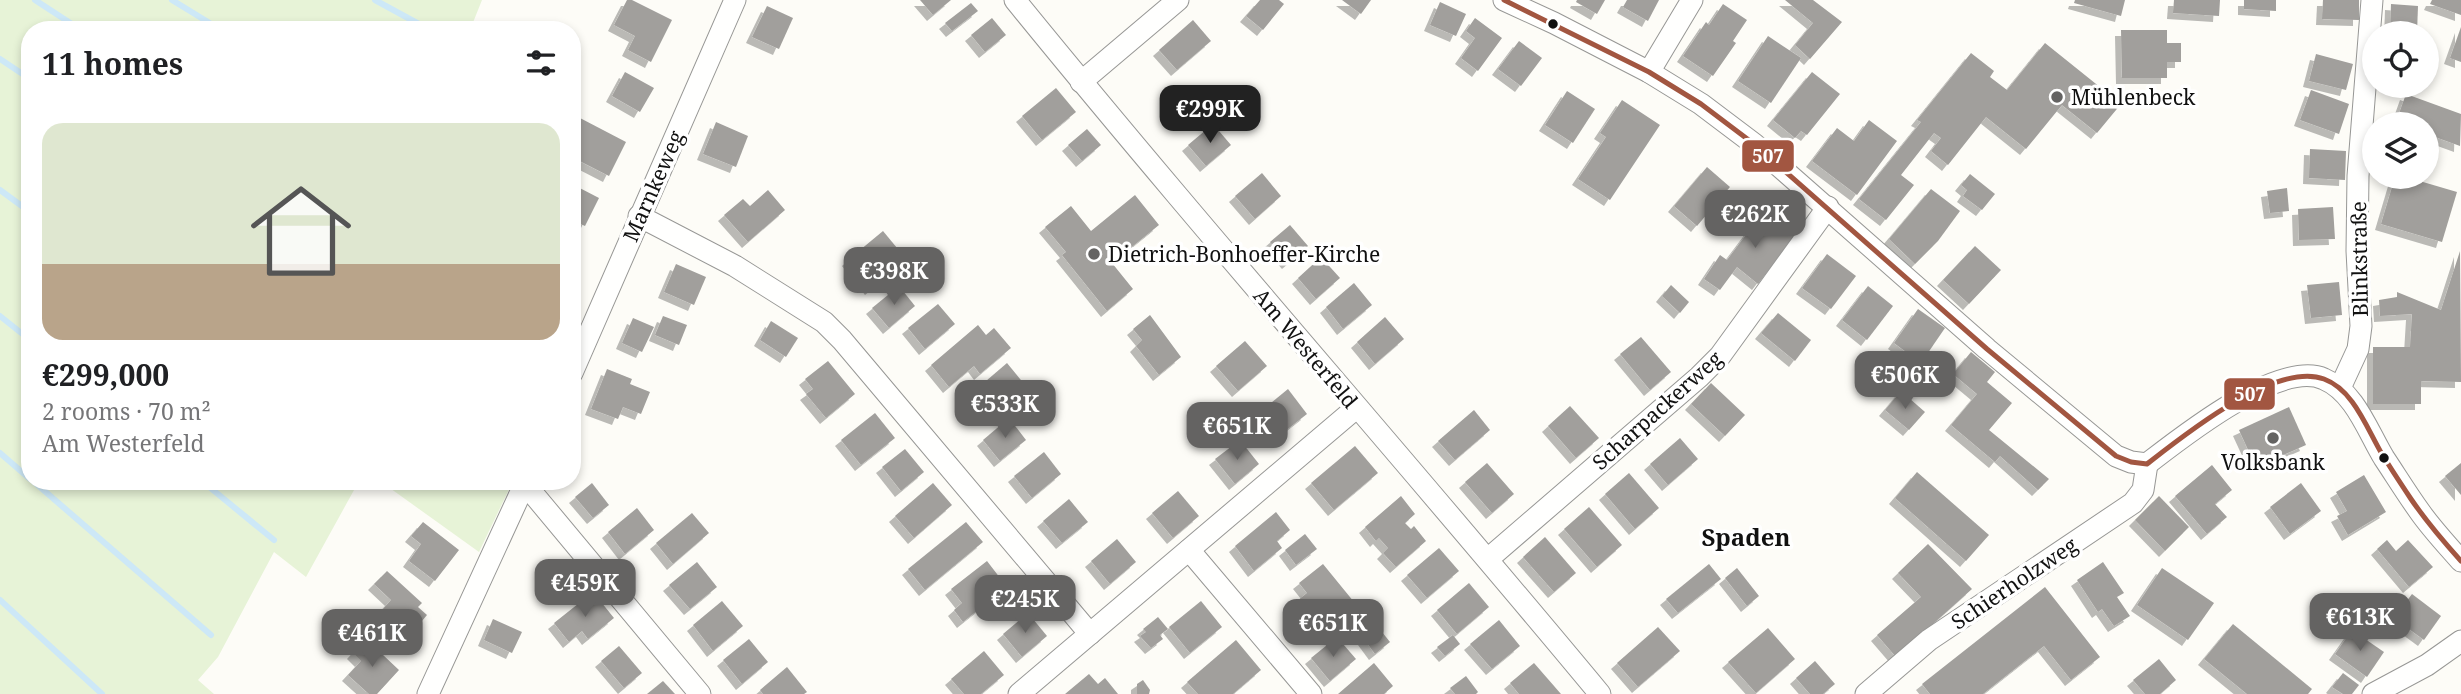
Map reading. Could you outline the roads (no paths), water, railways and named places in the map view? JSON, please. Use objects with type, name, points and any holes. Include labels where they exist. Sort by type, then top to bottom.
[{"type":"street","name":"Marnkeweg","points":[[581,352],[735,0]]},
{"type":"street","name":"Am Westerfeld","points":[[1015,0],[1081,82],[1600,694]]},
{"type":"street","points":[[1081,82],[1178,0]]},
{"type":"street","points":[[1504,0],[1649,72],[1701,104],[1754,144],[1987,349],[2116,456],[2132,463],[2147,464],[2184,435],[2248,394],[2301,376],[2322,377],[2340,387],[2361,416],[2383,457],[2421,514],[2461,561]]},
{"type":"street","points":[[1649,72],[1692,0]]},
{"type":"street","name":"Blinkstraße","points":[[2340,387],[2358,349],[2361,326],[2357,251],[2358,176],[2372,0]]},
{"type":"street","name":"Scharpackerweg","points":[[1488,559],[1720,356],[1828,207]]},
{"type":"street","points":[[639,216],[735,266],[824,322],[1090,634]]},
{"type":"street","points":[[1019,694],[1356,408]]},
{"type":"street","name":"Schierholzweg","points":[[1866,694],[1929,640],[2133,503],[2143,490],[2147,464]]},
{"type":"street","points":[[428,694],[521,490]]},
{"type":"street","points":[[532,490],[700,694]]},
{"type":"street","points":[[1189,550],[1311,694]]},
{"type":"street","points":[[2373,694],[2427,665],[2461,641]]},
{"type":"waterway","points":[[35,0],[67,21]]},
{"type":"waterway","points":[[172,0],[206,21]]},
{"type":"waterway","points":[[375,0],[414,21]]},
{"type":"waterway","points":[[0,59],[21,73]]},
{"type":"waterway","points":[[0,190],[21,205]]},
{"type":"waterway","points":[[0,316],[21,333]]},
{"type":"waterway","points":[[0,453],[21,471]]},
{"type":"waterway","points":[[43,490],[211,635]]},
{"type":"waterway","points":[[213,490],[274,540]]},
{"type":"waterway","points":[[0,600],[102,694]]},
{"type":"place","name":"Mühlenbeck","points":[[2057,97]]},
{"type":"place","name":"Dietrich-Bonhoeffer-Kirche","points":[[1094,254]]},
{"type":"place","name":"Volksbank","points":[[2273,438]]},
{"type":"district","name":"Spaden","points":[[1746,536]]}]
